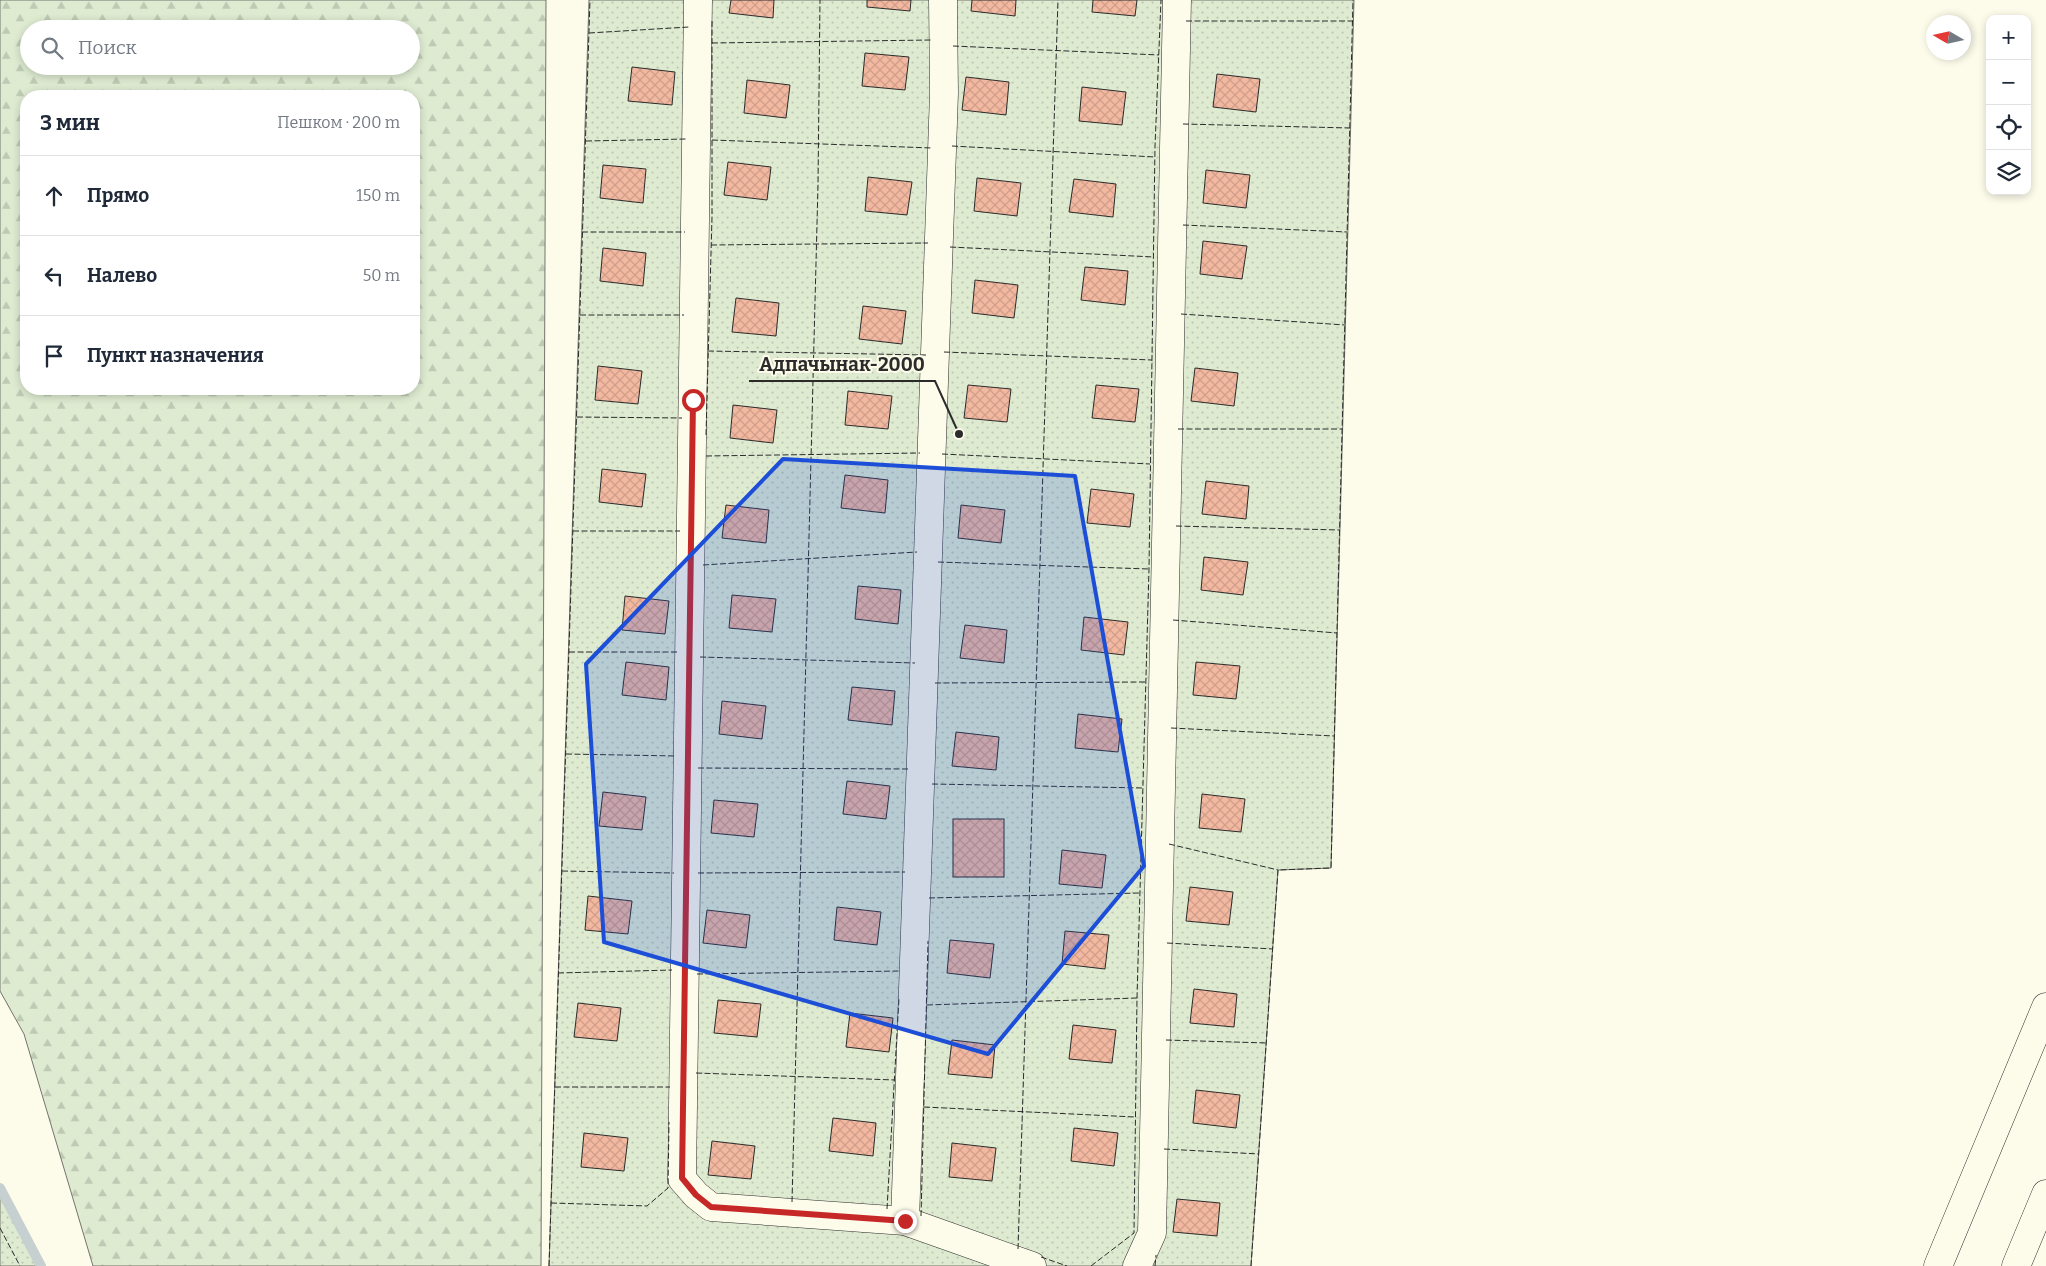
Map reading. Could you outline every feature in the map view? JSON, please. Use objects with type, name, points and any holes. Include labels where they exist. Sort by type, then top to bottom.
[{"type":"main road","points":[[698,0],[682,1178],[696,1195],[711,1207],[905,1221],[1032,1266]]},
{"type":"main road","points":[[905,1221],[944,102],[943,0]]},
{"type":"main road","points":[[1137,1266],[1152,1233],[1177,0]]},
{"type":"main road","points":[[1938,1266],[2046,1007]]},
{"type":"main road","points":[[2016,1266],[2046,1194]]},
{"type":"highlighted area","points":[[783,459],[1075,476],[1144,866],[988,1054],[604,942],[586,664]]},
{"type":"green space","points":[[0,0],[546,0],[541,1266],[93,1266],[24,1034],[0,991]]},
{"type":"green space","points":[[589,0],[1354,0],[1331,868],[1278,870],[1251,1266],[549,1266]]},
{"type":"green space","points":[[0,1188],[41,1266],[0,1266]]},
{"type":"building","points":[[731,0],[774,0],[773,18],[729,13]]},
{"type":"building","points":[[867,0],[911,0],[910,11],[867,7]]},
{"type":"building","points":[[972,0],[1016,0],[1015,16],[971,11]]},
{"type":"building","points":[[1093,0],[1137,0],[1135,16],[1092,12]]},
{"type":"building","points":[[865,53],[909,57],[905,90],[862,86]]},
{"type":"building","points":[[632,67],[675,72],[672,105],[628,101]]},
{"type":"building","points":[[1217,74],[1260,79],[1256,112],[1213,107]]},
{"type":"building","points":[[966,77],[1009,82],[1006,115],[962,110]]},
{"type":"building","points":[[747,80],[790,85],[786,118],[744,113]]},
{"type":"building","points":[[1082,87],[1126,92],[1122,125],[1079,121]]},
{"type":"building","points":[[728,162],[771,167],[767,200],[724,195]]},
{"type":"building","points":[[603,165],[646,169],[643,203],[600,198]]},
{"type":"building","points":[[1206,170],[1250,175],[1246,208],[1203,203]]},
{"type":"building","points":[[868,177],[912,182],[907,215],[865,211]]},
{"type":"building","points":[[977,178],[1021,183],[1017,216],[974,211]]},
{"type":"building","points":[[1074,179],[1116,184],[1113,217],[1069,212]]},
{"type":"building","points":[[1203,241],[1247,246],[1242,279],[1200,274]]},
{"type":"building","points":[[603,248],[646,253],[643,286],[600,281]]},
{"type":"building","points":[[1085,267],[1128,271],[1125,305],[1081,300]]},
{"type":"building","points":[[975,280],[1018,285],[1014,318],[972,313]]},
{"type":"building","points":[[736,298],[779,303],[776,336],[732,332]]},
{"type":"building","points":[[863,306],[906,311],[902,344],[859,339]]},
{"type":"building","points":[[598,366],[642,371],[638,404],[595,400]]},
{"type":"building","points":[[1195,368],[1238,373],[1234,406],[1191,401]]},
{"type":"building","points":[[968,385],[1011,389],[1007,422],[964,418]]},
{"type":"building","points":[[1096,385],[1139,389],[1135,422],[1092,418]]},
{"type":"building","points":[[848,391],[892,396],[888,429],[845,425]]},
{"type":"building","points":[[733,405],[777,410],[773,443],[730,438]]},
{"type":"building","points":[[602,469],[646,474],[642,507],[599,502]]},
{"type":"building","points":[[845,475],[888,480],[885,513],[841,508]]},
{"type":"building","points":[[1206,481],[1249,486],[1246,519],[1202,514]]},
{"type":"building","points":[[1091,489],[1134,494],[1130,527],[1087,523]]},
{"type":"building","points":[[726,505],[769,510],[766,543],[722,538]]},
{"type":"building","points":[[961,505],[1005,510],[1001,543],[958,538]]},
{"type":"building","points":[[1204,557],[1248,562],[1243,595],[1201,590]]},
{"type":"building","points":[[858,586],[901,590],[898,624],[855,619]]},
{"type":"building","points":[[732,595],[776,599],[772,632],[729,628]]},
{"type":"building","points":[[625,596],[669,601],[665,634],[622,630]]},
{"type":"building","points":[[1084,617],[1128,622],[1124,655],[1081,650]]},
{"type":"building","points":[[965,625],[1007,630],[1004,663],[960,658]]},
{"type":"building","points":[[626,662],[669,667],[666,700],[622,695]]},
{"type":"building","points":[[1196,662],[1240,666],[1236,699],[1193,695]]},
{"type":"building","points":[[852,687],[895,691],[892,725],[848,720]]},
{"type":"building","points":[[722,701],[766,706],[762,739],[719,734]]},
{"type":"building","points":[[1078,714],[1122,719],[1118,752],[1075,748]]},
{"type":"building","points":[[956,732],[999,737],[996,770],[952,766]]},
{"type":"building","points":[[847,781],[890,786],[886,819],[843,814]]},
{"type":"building","points":[[603,792],[646,797],[642,830],[599,826]]},
{"type":"building","points":[[1202,794],[1245,799],[1241,832],[1199,828]]},
{"type":"building","points":[[714,800],[758,804],[754,837],[711,833]]},
{"type":"building","points":[[953,819],[1004,819],[1004,877],[953,877]]},
{"type":"building","points":[[1062,850],[1106,855],[1102,888],[1059,884]]},
{"type":"building","points":[[1190,887],[1233,892],[1229,925],[1186,921]]},
{"type":"building","points":[[588,896],[632,901],[628,934],[585,930]]},
{"type":"building","points":[[837,907],[881,912],[877,945],[834,940]]},
{"type":"building","points":[[707,910],[750,915],[746,948],[703,943]]},
{"type":"building","points":[[1065,931],[1109,935],[1105,969],[1062,964]]},
{"type":"building","points":[[950,940],[994,944],[990,978],[947,973]]},
{"type":"building","points":[[1194,989],[1237,994],[1234,1027],[1190,1023]]},
{"type":"building","points":[[718,1000],[761,1004],[757,1037],[714,1033]]},
{"type":"building","points":[[578,1003],[621,1008],[617,1041],[574,1037]]},
{"type":"building","points":[[850,1013],[893,1018],[889,1052],[846,1047]]},
{"type":"building","points":[[1073,1025],[1116,1030],[1112,1063],[1069,1059]]},
{"type":"building","points":[[952,1040],[995,1045],[992,1078],[948,1074]]},
{"type":"building","points":[[1196,1090],[1240,1095],[1236,1128],[1193,1123]]},
{"type":"building","points":[[833,1118],[876,1123],[873,1156],[829,1151]]},
{"type":"building","points":[[1074,1128],[1118,1133],[1114,1166],[1071,1161]]},
{"type":"building","points":[[584,1133],[628,1138],[624,1171],[581,1167]]},
{"type":"building","points":[[712,1141],[755,1146],[751,1179],[708,1175]]},
{"type":"building","points":[[952,1143],[996,1148],[992,1181],[949,1177]]},
{"type":"building","points":[[1177,1199],[1220,1203],[1217,1236],[1173,1232]]},
{"type":"waterway","points":[[0,1188],[41,1266]]},
{"type":"fence","points":[[549,1266],[590,0]]},
{"type":"fence","points":[[792,1202],[818,185],[820,0]]},
{"type":"fence","points":[[1018,1249],[1058,0]]},
{"type":"fence","points":[[1091,1266],[1134,1233],[1137,998],[1149,569],[1155,146],[1161,0]]},
{"type":"fence","points":[[1251,1266],[1278,870],[1331,868],[1353,0]]},
{"type":"fence","points":[[706,435],[712,217],[712,20]]},
{"type":"fence","points":[[1186,21],[1353,21]]},
{"type":"fence","points":[[589,33],[689,27]]},
{"type":"fence","points":[[712,43],[931,40]]},
{"type":"fence","points":[[953,46],[1159,55]]},
{"type":"fence","points":[[1183,124],[1350,128]]},
{"type":"fence","points":[[586,141],[686,139]]},
{"type":"fence","points":[[712,140],[932,148]]},
{"type":"fence","points":[[952,146],[1155,157]]},
{"type":"fence","points":[[1183,225],[1347,232]]},
{"type":"fence","points":[[582,232],[685,232]]},
{"type":"fence","points":[[711,245],[928,243]]},
{"type":"fence","points":[[950,247],[1154,257]]},
{"type":"fence","points":[[1181,314],[1345,325]]},
{"type":"fence","points":[[580,315],[684,315]]},
{"type":"fence","points":[[708,351],[926,355]]},
{"type":"fence","points":[[944,352],[1152,360]]},
{"type":"fence","points":[[577,417],[682,418]]},
{"type":"fence","points":[[1178,429],[1342,429]]},
{"type":"fence","points":[[706,456],[920,453]]},
{"type":"fence","points":[[942,454],[1150,464]]},
{"type":"fence","points":[[1176,526],[1340,530]]},
{"type":"fence","points":[[573,531],[680,531]]},
{"type":"fence","points":[[703,565],[917,552]]},
{"type":"fence","points":[[938,562],[1149,569]]},
{"type":"fence","points":[[1173,620],[1337,633]]},
{"type":"fence","points":[[569,652],[678,652]]},
{"type":"fence","points":[[700,657],[915,663]]},
{"type":"fence","points":[[935,683],[1145,682]]},
{"type":"fence","points":[[1171,728],[1334,736]]},
{"type":"fence","points":[[566,754],[676,756]]},
{"type":"fence","points":[[698,768],[910,769]]},
{"type":"fence","points":[[932,784],[1143,788]]},
{"type":"fence","points":[[1169,844],[1278,870]]},
{"type":"fence","points":[[562,871],[674,873]]},
{"type":"fence","points":[[698,873],[905,872]]},
{"type":"fence","points":[[929,898],[1139,893]]},
{"type":"fence","points":[[921,1216],[928,941]]},
{"type":"fence","points":[[1167,943],[1273,949]]},
{"type":"fence","points":[[558,973],[672,970]]},
{"type":"fence","points":[[697,974],[900,971]]},
{"type":"fence","points":[[887,1209],[899,998]]},
{"type":"fence","points":[[927,1005],[1137,998]]},
{"type":"fence","points":[[1166,1040],[1267,1043]]},
{"type":"fence","points":[[696,1073],[895,1080]]},
{"type":"fence","points":[[555,1087],[670,1087]]},
{"type":"fence","points":[[924,1107],[1135,1117]]},
{"type":"fence","points":[[551,1203],[647,1206],[668,1188],[669,1122]]},
{"type":"fence","points":[[1164,1149],[1259,1154]]},
{"type":"fence","points":[[0,1228],[20,1266]]},
{"type":"fence","points":[[1155,1266],[1156,1255]]},
{"type":"fence","points":[[1041,1257],[1067,1266]]},
{"type":"place","name":"Адпачынак-2000","points":[[959,434]]},
{"type":"route","points":[[693,400],[682,1178],[696,1195],[711,1207],[905,1221]]}]
